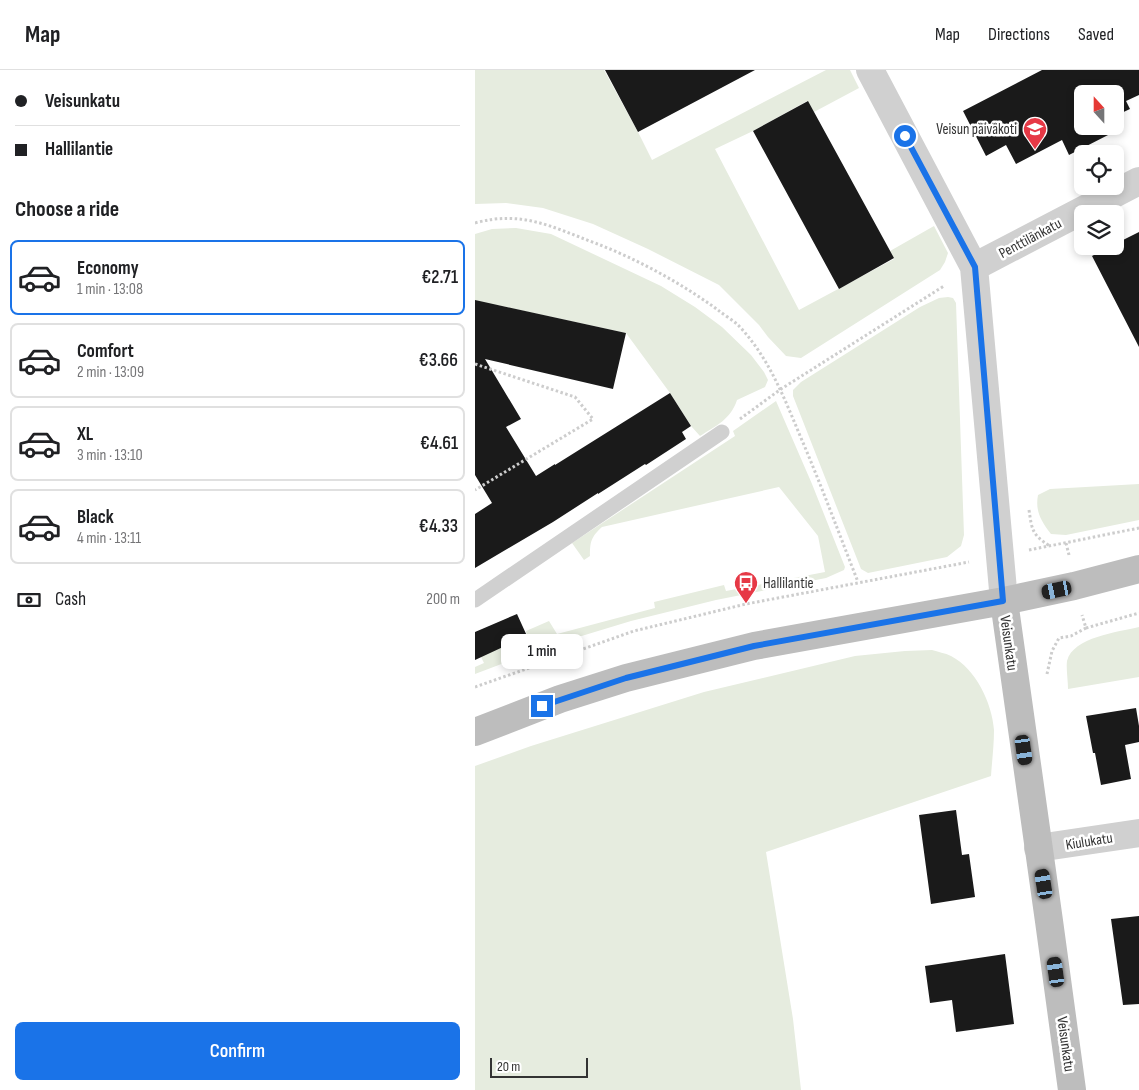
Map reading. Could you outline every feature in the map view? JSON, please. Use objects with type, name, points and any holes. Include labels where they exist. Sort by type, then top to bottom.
[{"type":"main road","points":[[475,732],[560,699],[702,658],[754,646],[1003,601],[1139,570]]},
{"type":"main road","name":"Veisunkatu","points":[[1003,601],[1072,1090]]},
{"type":"street","name":"Veisunkatu","points":[[870,70],[975,267],[1003,601]]},
{"type":"street","name":"Penttilänkatu","points":[[975,267],[1139,181]]},
{"type":"street","name":"Kiulukatu","points":[[1038,848],[1139,833]]},
{"type":"lane","points":[[475,600],[721,432]]},
{"type":"path","points":[[475,223],[484,220],[509,218],[532,220],[553,226],[613,250],[672,280],[738,326],[764,358],[781,389],[858,582]]},
{"type":"path","points":[[721,432],[781,389],[975,267]]},
{"type":"path","points":[[475,364],[575,397],[593,419],[475,490]]},
{"type":"path","points":[[1029,510],[1032,529],[1040,540],[1050,546]]},
{"type":"path","points":[[475,687],[634,631],[746,604],[1139,528]]},
{"type":"path","points":[[1086,628],[1139,613]]},
{"type":"shaded area","points":[[475,70],[604,70],[652,160],[826,70],[850,70],[859,88],[814,112],[807,101],[753,131],[715,149],[799,310],[894,259],[890,251],[934,226],[948,253],[945,262],[940,270],[801,358],[786,356],[759,325],[719,285],[648,249],[593,224],[543,208],[506,203],[475,204]]},
{"type":"shaded area","points":[[516,228],[551,234],[661,286],[695,307],[722,327],[751,355],[768,380],[765,387],[737,400],[727,417],[700,436],[626,333],[497,305],[475,326],[475,234],[492,229]]},
{"type":"shaded area","points":[[939,298],[953,298],[956,303],[964,535],[961,546],[947,557],[868,573],[861,569],[793,396],[793,390],[801,382],[920,307]]},
{"type":"shaded area","points":[[776,401],[812,484],[845,567],[844,570],[826,578],[716,600],[631,621],[552,645],[475,674],[475,667],[484,663],[480,655],[527,636],[526,631],[549,621],[557,634],[655,608],[654,602],[724,585],[726,591],[825,572],[818,536],[779,487],[602,527],[592,540],[590,556],[584,560],[572,543],[735,436],[733,431]]},
{"type":"shaded area","points":[[1139,484],[1139,520],[1066,535],[1051,534],[1038,511],[1038,495],[1050,489]]},
{"type":"shaded area","points":[[1139,627],[1139,677],[1068,689],[1067,661],[1071,653],[1078,646],[1097,637]]},
{"type":"shaded area","points":[[932,650],[949,655],[968,669],[986,698],[994,730],[991,776],[766,852],[793,1019],[801,1090],[475,1090],[475,766],[531,746],[704,692],[855,656]]},
{"type":"building","points":[[605,70],[755,70],[638,132]]},
{"type":"building","points":[[1042,70],[1139,70],[1139,95],[1126,101],[1130,109],[1124,112],[1124,85],[1074,85],[1074,135],[1108,135],[1089,145],[1074,145],[1074,152],[1069,155],[1062,140],[1016,164],[1006,145],[986,156],[963,111]]},
{"type":"building","points":[[808,101],[894,258],[839,289],[753,131]]},
{"type":"building","points":[[1139,232],[1139,347],[1092,256],[1124,255],[1124,240]]},
{"type":"building","points":[[475,300],[626,333],[613,389],[485,359],[521,419],[506,427],[536,476],[670,393],[691,426],[682,432],[686,439],[475,568],[475,514],[492,503],[475,475]]},
{"type":"building","points":[[517,614],[527,636],[475,660],[475,632]]},
{"type":"building","points":[[1136,708],[1139,742],[1125,745],[1131,779],[1101,785],[1086,716]]},
{"type":"building","points":[[956,810],[962,855],[969,854],[975,897],[931,904],[919,815]]},
{"type":"building","points":[[1139,916],[1139,1004],[1123,1005],[1111,919]]},
{"type":"building","points":[[1005,954],[1014,1024],[956,1032],[952,1000],[930,1003],[925,966]]},
{"type":"place","name":"Veisun päiväkoti","points":[[1035,150]]},
{"type":"place","name":"Hallilantie","points":[[746,604]]},
{"type":"route","points":[[542,706],[626,678],[754,646],[1003,601],[975,267],[905,136]]}]
